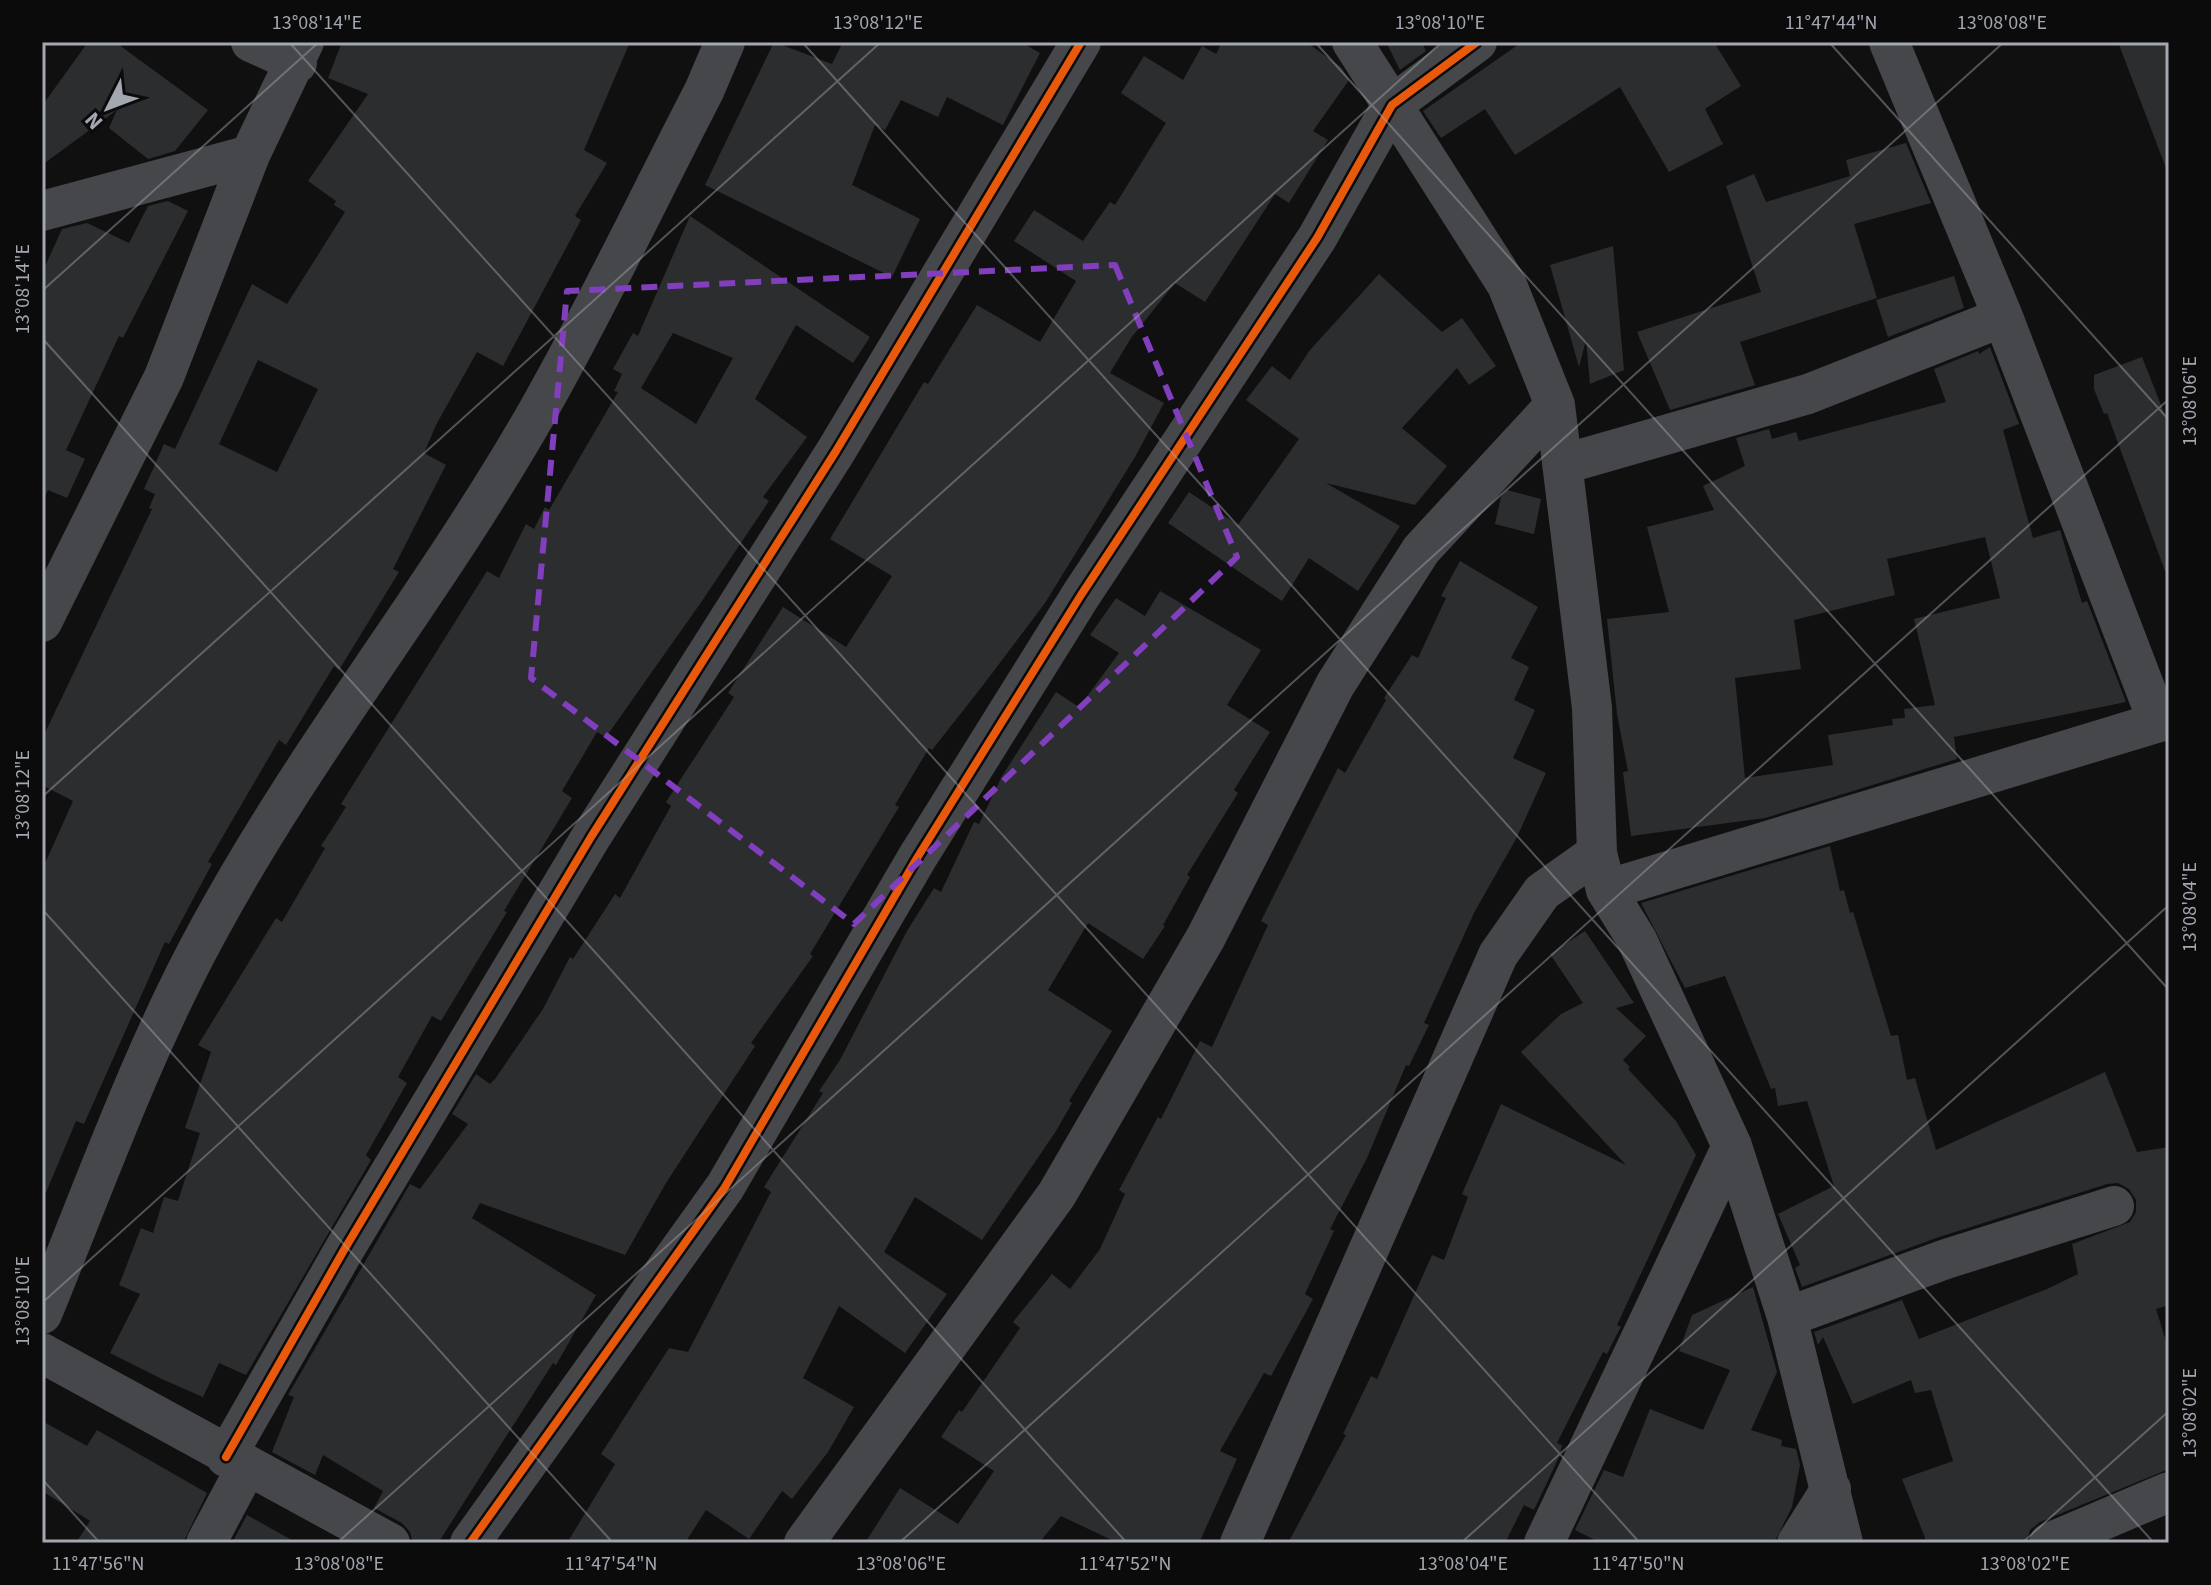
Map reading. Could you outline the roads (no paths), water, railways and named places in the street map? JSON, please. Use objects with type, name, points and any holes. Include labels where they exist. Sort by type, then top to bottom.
[{"type":"street","points":[[42,622],[164,377],[250,155],[300,52],[251,42]]},
{"type":"street","points":[[42,1314],[159,1030],[208,930],[273,817],[372,673],[539,409],[704,91],[725,42]]},
{"type":"street","points":[[206,1543],[236,1462],[352,1237],[591,837],[836,451],[1081,42]]},
{"type":"street","points":[[1352,42],[1507,285],[1555,405],[1592,708],[1602,872],[1637,940],[1732,1146],[1787,1317],[1843,1543]]},
{"type":"street","points":[[470,1543],[725,1187],[917,858],[1081,595],[1317,238],[1392,105],[1477,42]]},
{"type":"street","points":[[1240,1543],[1498,955],[1542,892],[1602,872],[2163,720],[2003,317],[1889,42]]},
{"type":"street","points":[[42,211],[250,155]]},
{"type":"street","points":[[1564,464],[1808,394],[2003,317]]},
{"type":"street","points":[[804,1543],[1057,1194],[1206,937],[1335,685],[1421,550],[1555,405]]},
{"type":"street","points":[[1544,1543],[1732,1146]]},
{"type":"street","points":[[1787,1317],[1946,1259],[2114,1206]]},
{"type":"street","points":[[42,1353],[236,1462],[390,1543]]},
{"type":"street","points":[[1797,1543],[1831,1489]]},
{"type":"street","points":[[2049,1543],[2169,1492]]}]
